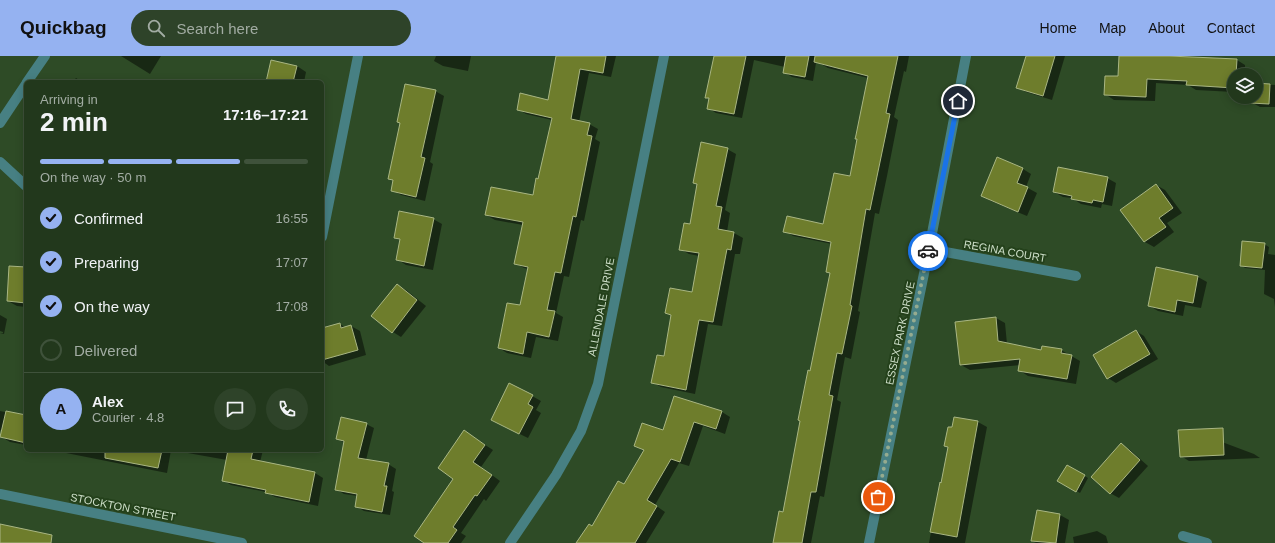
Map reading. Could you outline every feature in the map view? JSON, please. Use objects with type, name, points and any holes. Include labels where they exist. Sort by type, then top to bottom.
[{"type":"street","points":[[29,80],[45,56]]},
{"type":"street","points":[[324,227],[358,56]]},
{"type":"street","name":"ALLENDALE DRIVE","points":[[510,543],[556,475],[581,430],[598,384],[664,56]]},
{"type":"street","name":"ESSEX PARK DRIVE","points":[[869,543],[929,249],[966,56]]},
{"type":"street","points":[[0,123],[24,87]]},
{"type":"street","points":[[0,162],[24,184]]},
{"type":"street","name":"REGINA COURT","points":[[929,249],[1076,276]]},
{"type":"street","name":"STOCKTON STREET","points":[[0,494],[242,543]]},
{"type":"street","points":[[1183,536],[1207,543]]},
{"type":"building","points":[[556,56],[606,56],[603,73],[580,69],[571,119],[590,123],[587,135],[592,136],[576,217],[573,216],[561,273],[555,272],[547,310],[555,311],[549,337],[527,332],[523,354],[498,348],[507,303],[520,305],[528,267],[514,264],[523,222],[485,215],[491,187],[533,195],[552,118],[517,110],[520,93],[548,100]]},
{"type":"building","points":[[714,56],[746,56],[734,114],[707,109],[709,98],[705,98]]},
{"type":"building","points":[[786,56],[809,56],[805,77],[783,73]]},
{"type":"building","points":[[815,56],[898,56],[886,113],[890,114],[870,210],[866,209],[850,305],[852,306],[842,354],[837,353],[829,395],[833,396],[816,492],[811,492],[802,543],[773,543],[779,511],[783,512],[800,421],[798,420],[808,370],[810,371],[830,273],[826,272],[831,242],[783,232],[787,216],[823,224],[834,173],[850,176],[857,139],[855,139],[868,76],[814,62]]},
{"type":"building","points":[[1026,56],[1055,56],[1043,96],[1016,88]]},
{"type":"building","points":[[1119,56],[1169,56],[1237,59],[1236,68],[1227,68],[1227,88],[1186,85],[1187,81],[1147,79],[1146,97],[1104,95],[1105,76],[1118,76]]},
{"type":"building","points":[[271,60],[297,66],[294,80],[266,80]]},
{"type":"building","points":[[405,84],[436,90],[421,157],[425,158],[416,197],[391,191],[393,180],[388,179],[400,123],[397,122]]},
{"type":"building","points":[[1263,84],[1270,84],[1269,104],[1263,104]]},
{"type":"building","points":[[701,142],[728,148],[716,206],[722,207],[718,229],[734,232],[731,250],[727,249],[713,322],[699,320],[686,390],[651,383],[657,355],[664,356],[671,315],[665,313],[670,288],[692,292],[699,253],[679,250],[684,223],[690,224],[697,184],[693,183]]},
{"type":"building","points":[[997,157],[1023,168],[1017,183],[1028,187],[1018,212],[981,196]]},
{"type":"building","points":[[1058,167],[1108,177],[1103,202],[1093,200],[1092,203],[1071,199],[1072,196],[1053,192]]},
{"type":"building","points":[[1156,184],[1173,208],[1159,218],[1166,227],[1144,242],[1120,210]]},
{"type":"building","points":[[399,211],[434,218],[424,266],[396,260],[400,239],[394,238]]},
{"type":"building","points":[[1242,241],[1265,243],[1262,268],[1240,266]]},
{"type":"building","points":[[9,266],[24,267],[24,303],[7,301]]},
{"type":"building","points":[[1156,267],[1198,276],[1193,303],[1177,300],[1175,312],[1148,306]]},
{"type":"building","points":[[397,284],[417,300],[392,333],[371,316]]},
{"type":"building","points":[[996,317],[998,341],[1041,350],[1042,346],[1062,349],[1061,353],[1072,355],[1067,379],[1018,371],[1020,359],[960,365],[955,322]]},
{"type":"building","points":[[340,323],[341,328],[351,325],[358,350],[324,359],[324,327]]},
{"type":"building","points":[[1136,330],[1150,354],[1107,379],[1093,355]]},
{"type":"building","points":[[509,383],[533,395],[528,404],[533,407],[519,434],[491,420]]},
{"type":"building","points":[[674,396],[722,411],[716,429],[694,422],[680,462],[671,459],[647,500],[657,506],[635,543],[576,543],[589,524],[592,526],[618,481],[624,484],[644,450],[634,446],[642,423],[663,430]]},
{"type":"building","points":[[6,411],[24,415],[24,443],[0,437]]},
{"type":"building","points":[[341,417],[367,423],[358,458],[389,463],[384,486],[387,486],[382,512],[355,507],[357,494],[335,490],[344,441],[336,439]]},
{"type":"building","points":[[954,417],[978,421],[957,537],[930,532],[948,447],[944,446],[948,427],[952,427]]},
{"type":"building","points":[[1223,428],[1224,455],[1180,457],[1178,430]]},
{"type":"building","points":[[464,430],[485,445],[473,462],[492,475],[477,496],[475,495],[453,527],[457,530],[448,543],[424,543],[414,536],[453,479],[438,468]]},
{"type":"building","points":[[1121,443],[1140,460],[1110,494],[1091,477]]},
{"type":"building","points":[[105,452],[162,452],[158,468],[105,458]]},
{"type":"building","points":[[228,452],[253,452],[251,459],[315,472],[309,502],[265,493],[266,490],[222,481]]},
{"type":"building","points":[[1067,465],[1085,475],[1076,492],[1057,481]]},
{"type":"building","points":[[1037,510],[1060,514],[1056,543],[1031,541]]},
{"type":"building","points":[[0,524],[52,535],[51,543],[0,543]]},
{"type":"way so far","points":[[878,497],[928,251]]},
{"type":"route","points":[[928,251],[958,101]]}]
